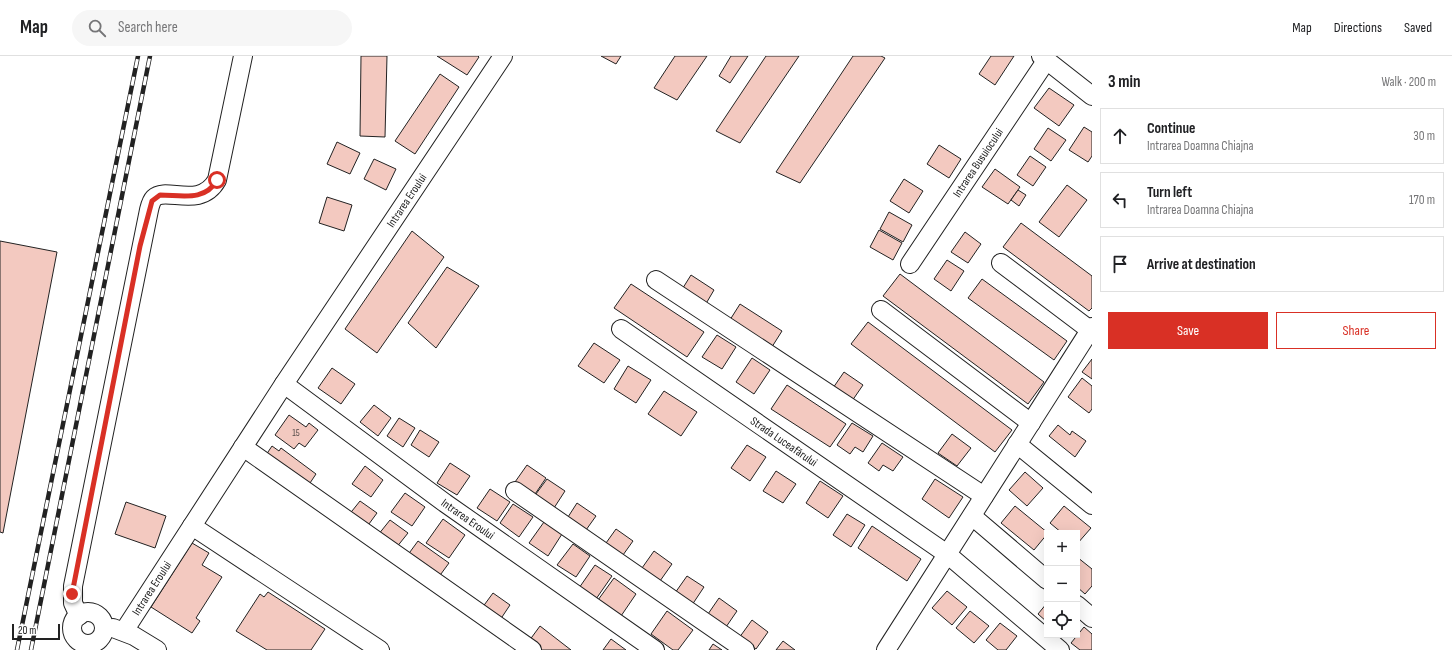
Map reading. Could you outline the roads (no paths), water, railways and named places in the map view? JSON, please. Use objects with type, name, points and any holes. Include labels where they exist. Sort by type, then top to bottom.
[{"type":"street","points":[[79,616],[73,603],[73,586],[149,210],[154,197],[160,195],[192,196],[213,188],[217,180],[242,56]]},
{"type":"street","name":"Intrarea Eroului","points":[[124,631],[284,384],[503,56]]},
{"type":"street","points":[[1044,58],[1092,96]]},
{"type":"street","name":"Intrarea Busuiocului","points":[[910,264],[1044,58]]},
{"type":"street","points":[[886,650],[1091,329],[1001,263]]},
{"type":"street","points":[[656,280],[984,496]]},
{"type":"street","points":[[881,310],[1031,423]]},
{"type":"street","name":"Strada Luceafărului","points":[[621,329],[947,554],[1060,650]]},
{"type":"street","name":"Intrarea Eroului","points":[[284,384],[445,503],[655,650]]},
{"type":"street","points":[[1017,444],[1092,505]]},
{"type":"street","points":[[243,447],[532,650]]},
{"type":"street","points":[[515,491],[745,650]]},
{"type":"street","points":[[972,516],[1044,577]]},
{"type":"street","points":[[192,526],[380,650]]},
{"type":"street","points":[[1080,608],[1092,618]]},
{"type":"street","points":[[88,612],[97,616],[103,623],[104,628],[101,637],[94,643],[85,643],[78,646],[73,629],[75,619],[79,616],[88,612]]},
{"type":"street","points":[[104,628],[124,631],[157,650]]},
{"type":"railway","points":[[17,650],[138,56]]},
{"type":"railway","points":[[31,650],[150,56]]}]
